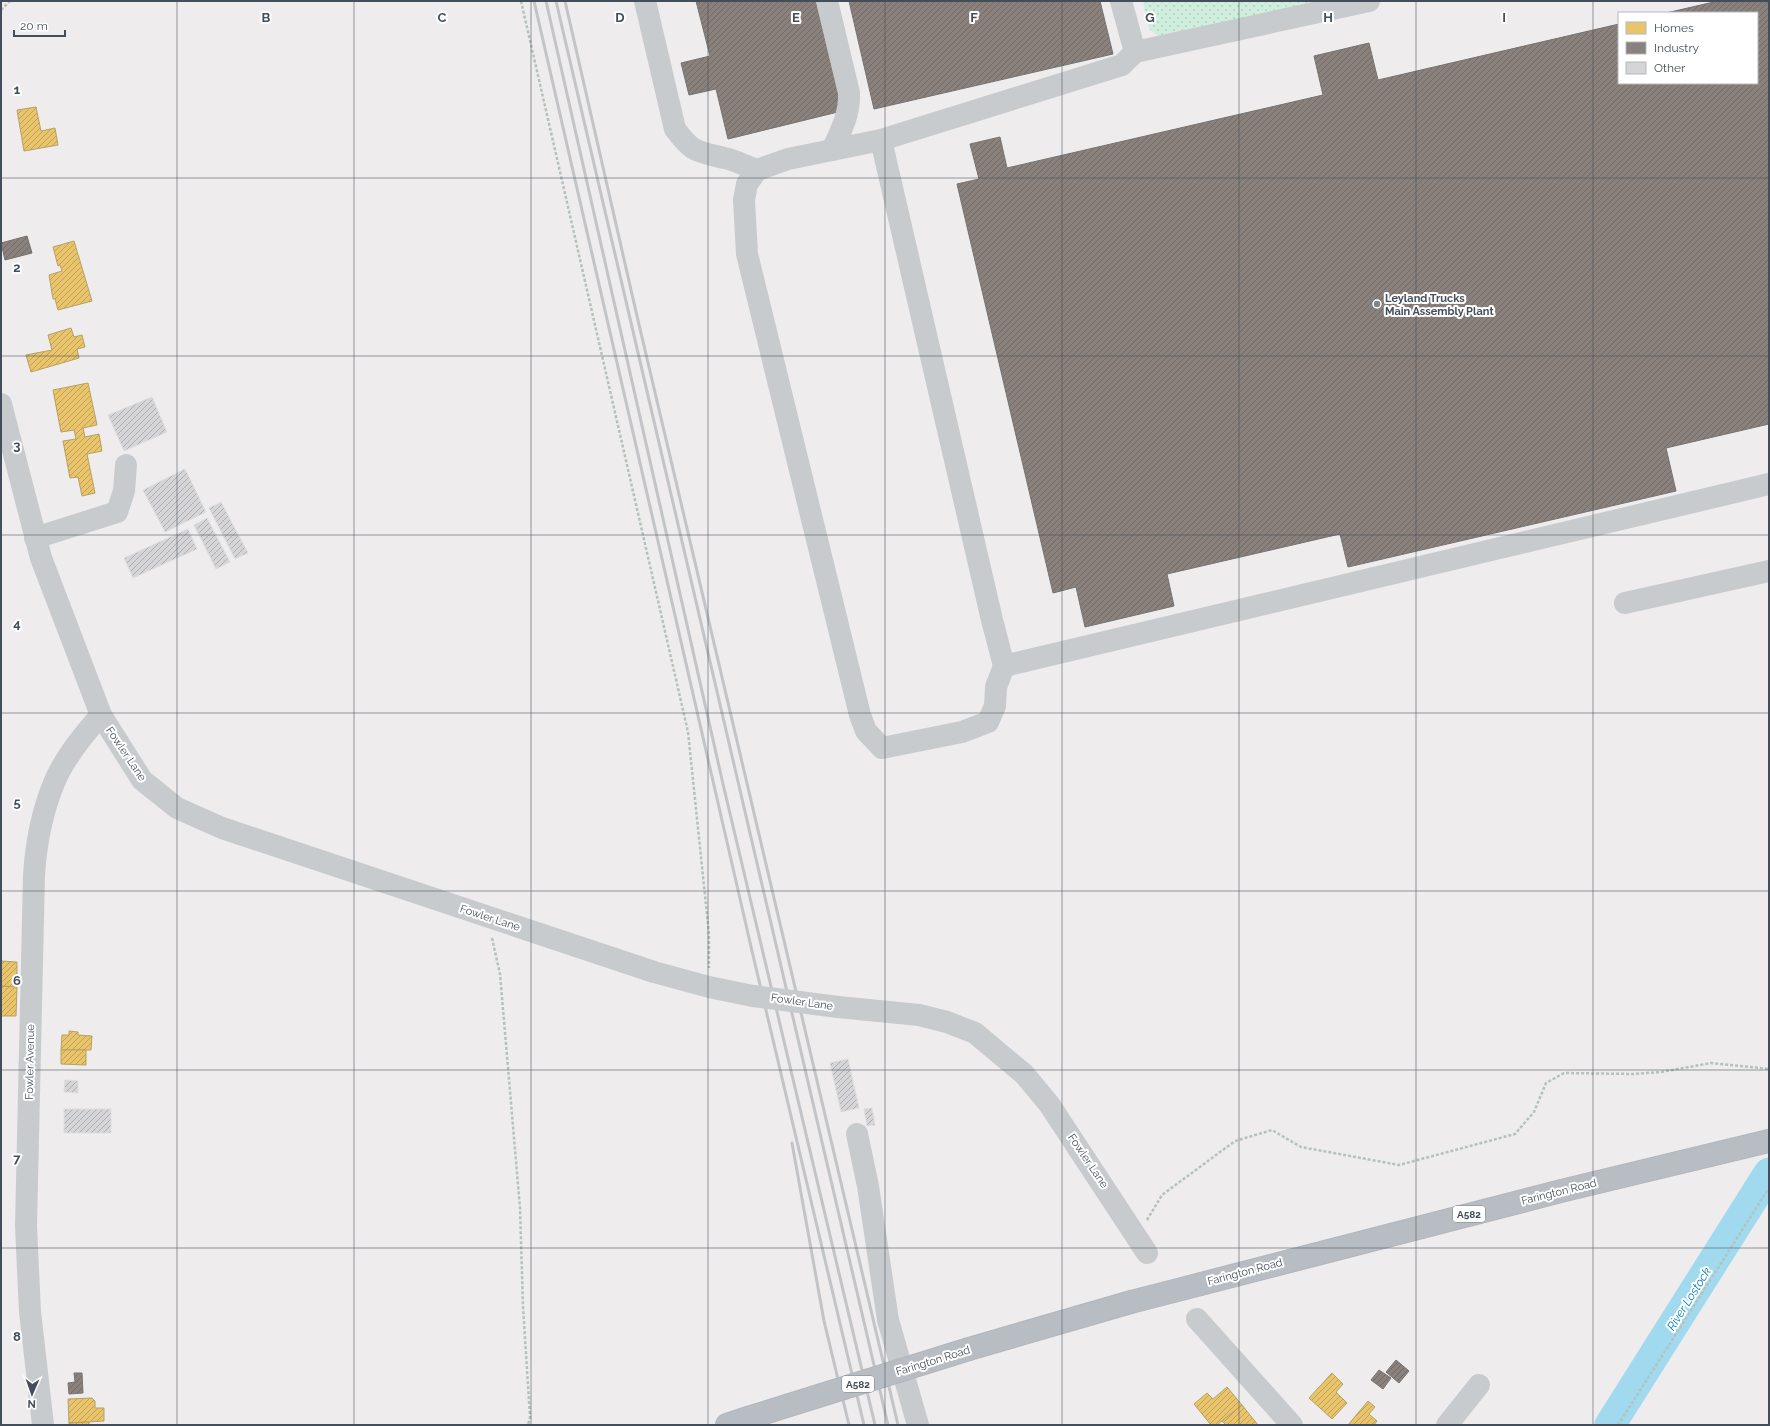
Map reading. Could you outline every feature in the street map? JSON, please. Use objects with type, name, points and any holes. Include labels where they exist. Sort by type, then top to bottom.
[{"type":"highway","name":"Farington Road","points":[[727,1425],[969,1350],[1131,1302],[1561,1191],[1769,1141]]},
{"type":"street","points":[[645,1],[675,129],[687,145],[696,151],[710,156],[725,158],[757,170]]},
{"type":"street","points":[[827,1],[849,93],[850,105],[847,116],[832,150]]},
{"type":"street","points":[[1122,1],[1135,52]]},
{"type":"street","points":[[881,140],[992,620],[1004,666],[996,687],[996,706],[988,722],[962,732],[882,748],[866,731],[858,707],[747,254],[744,200],[747,184],[757,170],[788,159],[881,140],[1122,65],[1135,52],[1369,1]]},
{"type":"street","name":"Fowler Lane","points":[[1,404],[41,558],[101,715],[142,780],[177,808],[222,828],[654,972],[709,987],[753,996],[838,1007],[919,1015],[947,1022],[975,1033],[1024,1074],[1049,1104],[1143,1246]]},
{"type":"street","points":[[35,538],[116,512],[124,491],[126,465]]},
{"type":"street","points":[[1004,666],[1769,484]]},
{"type":"street","points":[[1625,603],[1769,571]]},
{"type":"street","name":"Fowler Avenue","points":[[43,1425],[30,1312],[26,1226],[34,875],[39,835],[54,782],[84,734],[101,715]]},
{"type":"street","points":[[857,1134],[868,1186],[888,1320],[918,1425]]},
{"type":"street","points":[[1198,1319],[1292,1425]]},
{"type":"street","points":[[1447,1425],[1479,1385]]},
{"type":"path","points":[[1,10],[10,1]]},
{"type":"path","points":[[521,1],[688,732],[709,934],[709,987]]},
{"type":"path","points":[[488,917],[500,974],[520,1208],[523,1306],[530,1417],[528,1425]]},
{"type":"path","points":[[1143,1246],[1150,1215],[1162,1195],[1235,1141],[1272,1130],[1301,1148],[1399,1166],[1515,1134],[1534,1112],[1546,1083],[1564,1073],[1633,1074],[1661,1072],[1711,1063],[1769,1069]]},
{"type":"path","points":[[1618,1425],[1766,1191],[1769,1190]]},
{"type":"green space","points":[[1143,1],[1347,1],[1165,41],[1149,29]]},
{"type":"building: Homes","points":[[36,107],[41,131],[55,128],[58,145],[24,151],[17,110]]},
{"type":"building: Homes","points":[[74,241],[92,301],[58,310],[55,299],[53,299],[49,275],[62,271],[60,265],[58,266],[53,247]]},
{"type":"building: Homes","points":[[71,328],[74,337],[82,335],[85,347],[77,349],[79,358],[31,372],[26,355],[52,350],[48,335]]},
{"type":"building: Homes","points":[[88,383],[97,425],[83,428],[85,437],[99,434],[102,451],[87,454],[95,493],[82,496],[78,477],[70,478],[63,441],[76,439],[74,430],[61,432],[53,390]]},
{"type":"building: Homes","points":[[1,961],[17,962],[17,987],[1,986]]},
{"type":"building: Homes","points":[[1,986],[17,987],[16,1016],[1,1016]]},
{"type":"building: Homes","points":[[69,1031],[78,1032],[78,1035],[92,1036],[91,1050],[61,1050],[62,1035],[69,1035]]},
{"type":"building: Homes","points":[[61,1050],[86,1050],[86,1065],[61,1064]]},
{"type":"building: Homes","points":[[1332,1373],[1343,1384],[1336,1392],[1347,1403],[1332,1419],[1309,1398]]},
{"type":"building: Homes","points":[[1227,1387],[1242,1405],[1217,1425],[1211,1425],[1194,1404],[1207,1393],[1213,1399]]},
{"type":"building: Homes","points":[[92,1398],[95,1401],[95,1408],[104,1408],[104,1421],[69,1423],[68,1399]]},
{"type":"building: Homes","points":[[1368,1401],[1375,1407],[1369,1414],[1377,1421],[1374,1425],[1348,1425]]},
{"type":"building: Homes","points":[[1242,1405],[1258,1425],[1226,1425],[1222,1421]]},
{"type":"building: Homes","points":[[89,1422],[89,1425],[69,1425],[69,1423]]},
{"type":"building: Industry","points":[[696,1],[819,1],[846,110],[728,139],[716,89],[689,95],[681,63],[710,56]]},
{"type":"building: Industry","points":[[849,1],[1100,1],[1113,54],[874,109]]},
{"type":"building: Industry","name":"Leyland Trucks Main Assembly Plant","points":[[1718,1],[1769,1],[1769,424],[1666,448],[1676,491],[1348,567],[1340,534],[1167,574],[1174,606],[1085,627],[1076,587],[1053,593],[957,184],[979,179],[970,144],[1000,137],[1007,168],[1323,95],[1314,56],[1369,43],[1378,80],[1618,24],[1618,84],[1758,84],[1758,12],[1670,12]]},
{"type":"building: Industry","points":[[27,236],[32,253],[5,260],[1,243]]},
{"type":"building: Industry","points":[[1396,1360],[1409,1371],[1399,1383],[1386,1372]]},
{"type":"building: Industry","points":[[1379,1370],[1391,1378],[1383,1389],[1371,1380]]},
{"type":"building: Industry","points":[[74,1373],[82,1373],[83,1393],[69,1394],[68,1383],[75,1382]]},
{"type":"building: Other","points":[[152,397],[167,432],[124,451],[108,415]]},
{"type":"building: Other","points":[[185,469],[206,512],[165,532],[143,490]]},
{"type":"building: Other","points":[[221,502],[248,553],[235,559],[209,508]]},
{"type":"building: Other","points":[[207,518],[230,562],[216,569],[194,525]]},
{"type":"building: Other","points":[[188,529],[197,549],[133,578],[124,558]]},
{"type":"building: Other","points":[[848,1059],[859,1108],[841,1112],[830,1063]]},
{"type":"building: Other","points":[[65,1080],[78,1081],[78,1093],[64,1092]]},
{"type":"building: Other","points":[[872,1108],[875,1125],[867,1126],[864,1109]]},
{"type":"building: Other","points":[[64,1109],[111,1109],[111,1133],[64,1133]]},
{"type":"waterway","name":"River Lostock","points":[[1610,1425],[1769,1173]]},
{"type":"railway","points":[[534,1],[752,951],[864,1425]]},
{"type":"railway","points":[[546,1],[723,784],[875,1425]]},
{"type":"railway","points":[[556,1],[888,1425]]},
{"type":"railway","points":[[565,1],[637,316],[898,1425]]},
{"type":"railway","points":[[792,1143],[824,1321],[849,1425]]},
{"type":"place","name":"Leyland Trucks Main Assembly Plant","points":[[1377,304]]}]
